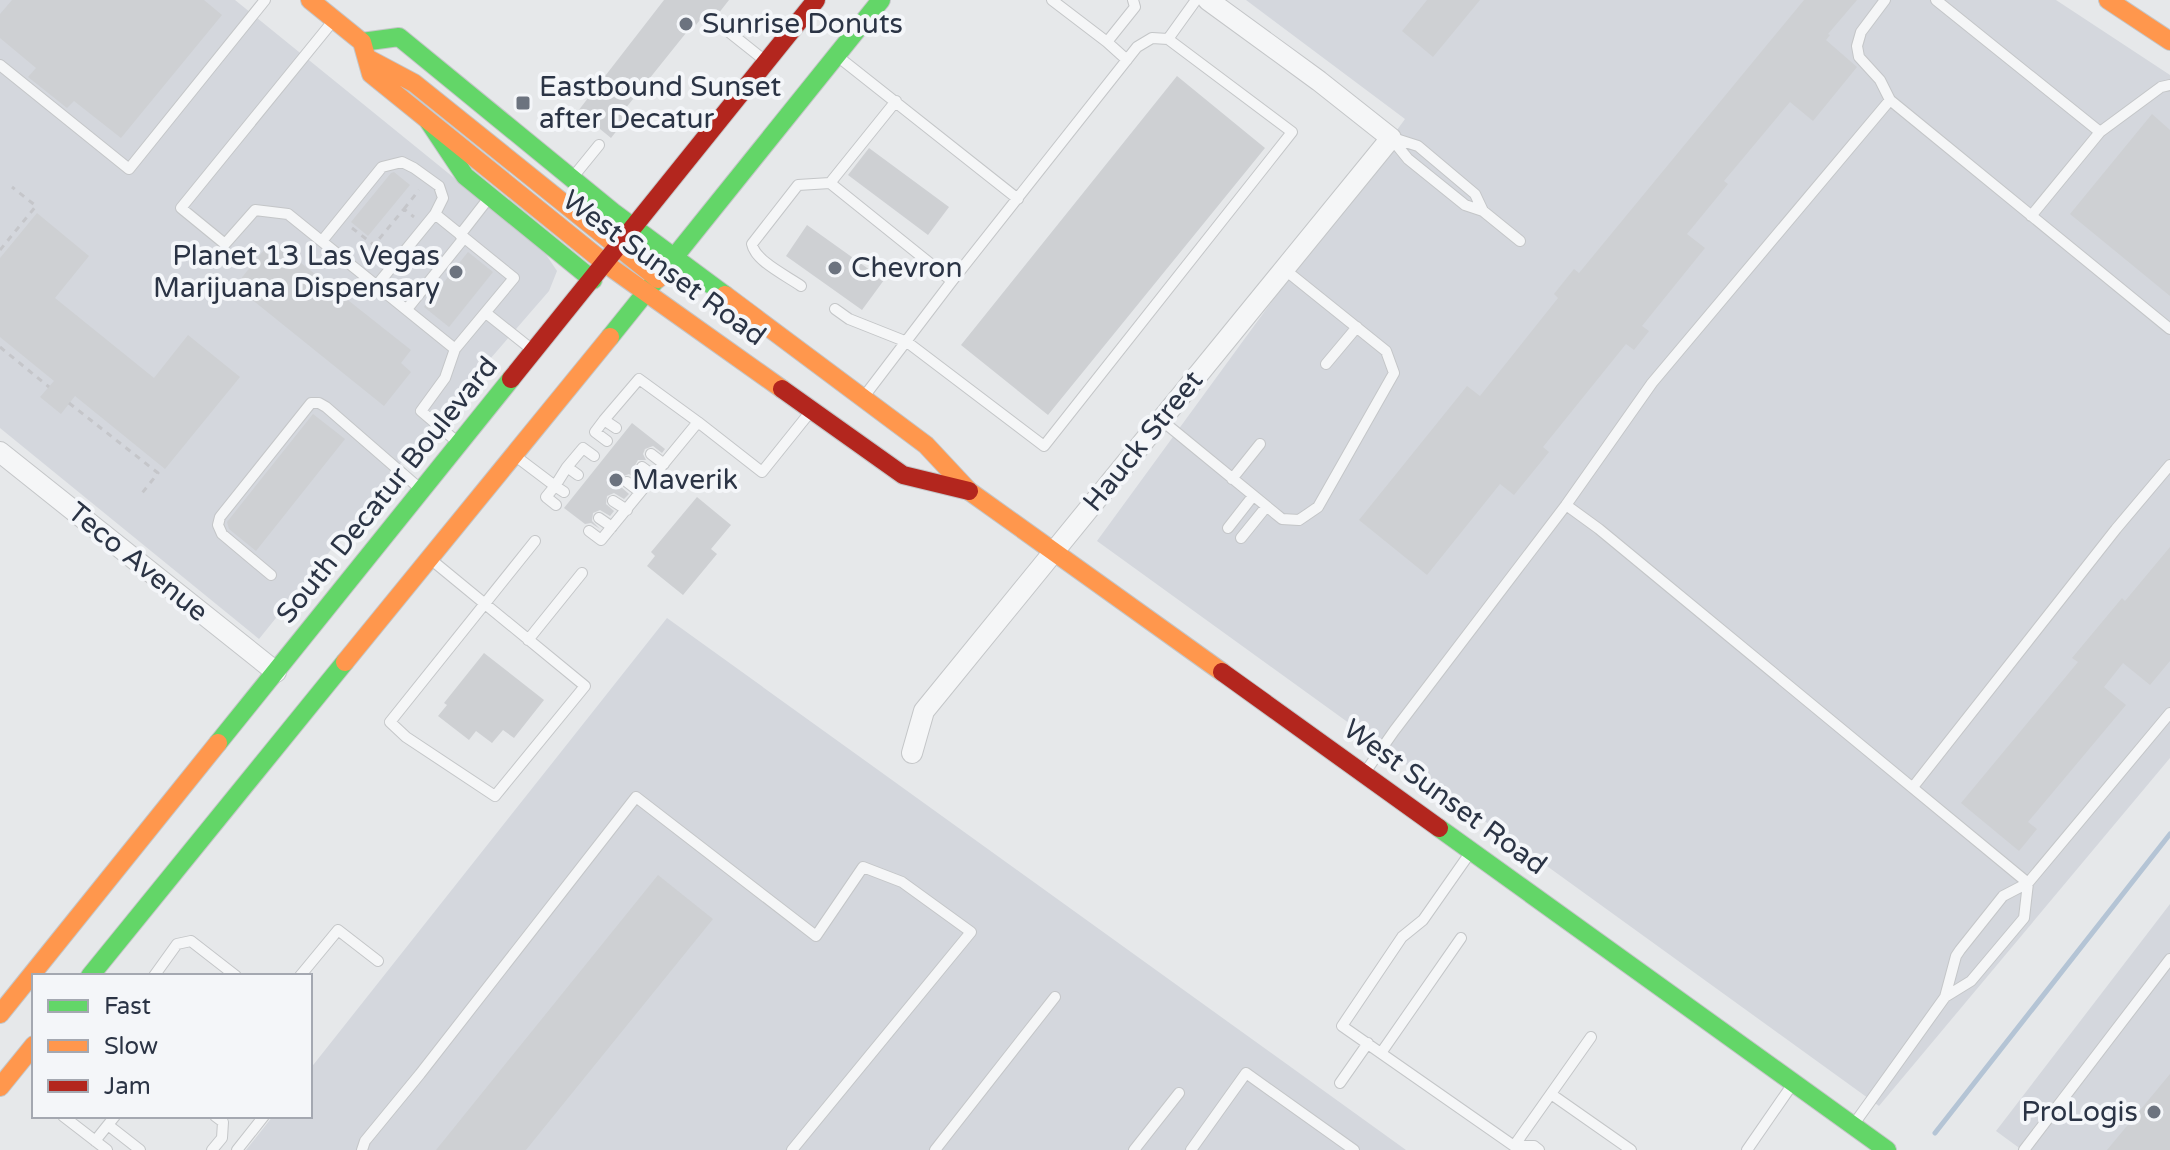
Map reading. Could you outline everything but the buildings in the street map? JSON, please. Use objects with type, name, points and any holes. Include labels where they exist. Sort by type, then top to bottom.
[{"type":"main road","name":"West Sunset Road","points":[[310,0],[335,19],[365,50],[371,74],[606,264],[653,286],[812,410],[903,475],[969,491]]},
{"type":"main road","name":"South Decatur Boulevard","points":[[34,974],[282,678],[460,444],[816,0]]},
{"type":"main road","points":[[95,974],[263,761],[653,286],[881,0]]},
{"type":"main road","points":[[2108,0],[2170,41]]},
{"type":"main road","name":"West Sunset Road","points":[[365,50],[399,37],[571,179],[926,445],[969,491],[1887,1150]]},
{"type":"main road","points":[[365,50],[414,83],[619,246],[653,286]]},
{"type":"main road","points":[[429,122],[465,176],[593,280]]},
{"type":"main road","points":[[255,740],[263,761]]},
{"type":"main road","name":"South Decatur Boulevard","points":[[0,1014],[32,976]]},
{"type":"main road","points":[[0,1087],[32,1047]]},
{"type":"street","points":[[1208,0],[1391,138]]},
{"type":"street","name":"Hauck Street","points":[[912,753],[924,711],[1391,138]]},
{"type":"street","name":"Teco Avenue","points":[[0,452],[282,678]]},
{"type":"lane","points":[[0,65],[129,169],[265,0]]},
{"type":"lane","points":[[1052,0],[1127,60]]},
{"type":"lane","points":[[1107,42],[1135,7],[1133,0]]},
{"type":"lane","points":[[1168,39],[1196,0]]},
{"type":"lane","points":[[1885,0],[1861,32],[1857,46],[1859,57],[1880,80],[1890,100],[2170,329]]},
{"type":"lane","points":[[1936,0],[2100,132]]},
{"type":"lane","points":[[335,19],[181,208],[225,244],[255,210],[288,214],[455,349]]},
{"type":"lane","points":[[724,28],[766,62]]},
{"type":"lane","points":[[835,309],[849,319],[907,342],[1044,446],[1292,132],[1168,39],[1152,38],[1137,47],[952,281],[907,342],[863,399]]},
{"type":"lane","points":[[837,56],[1018,199]]},
{"type":"lane","points":[[2031,216],[2100,132],[2161,87],[2170,85]]},
{"type":"lane","points":[[1365,774],[1394,731],[1566,505],[1652,383],[1890,100]]},
{"type":"lane","points":[[830,183],[896,101]]},
{"type":"lane","points":[[1391,138],[1408,159],[1465,205],[1483,211],[1520,241]]},
{"type":"lane","points":[[571,179],[599,145]]},
{"type":"lane","points":[[322,241],[382,167],[402,162],[439,186],[443,198],[435,214],[377,285]]},
{"type":"lane","points":[[801,286],[759,257],[752,244],[798,185],[830,183],[952,281]]},
{"type":"lane","points":[[407,309],[490,197]]},
{"type":"lane","points":[[435,214],[514,278],[455,349],[445,378],[421,411],[460,444]]},
{"type":"lane","points":[[1160,419],[1282,519],[1299,520],[1318,507],[1394,373],[1386,351],[1283,268]]},
{"type":"lane","points":[[486,313],[534,352]]},
{"type":"lane","points":[[1326,364],[1357,327]]},
{"type":"lane","points":[[556,505],[546,497],[560,489],[567,467],[639,379],[762,472],[812,410]]},
{"type":"lane","points":[[271,575],[222,534],[218,525],[220,517],[311,403],[326,407],[423,491]]},
{"type":"lane","points":[[604,420],[616,428]]},
{"type":"lane","points":[[589,531],[601,540],[698,422]]},
{"type":"lane","points":[[595,432],[607,441]]},
{"type":"lane","points":[[1232,479],[1260,444]]},
{"type":"lane","points":[[583,448],[594,456]]},
{"type":"lane","points":[[651,454],[664,464]]},
{"type":"lane","points":[[513,455],[560,489]]},
{"type":"lane","points":[[1913,787],[2170,465]]},
{"type":"lane","points":[[567,467],[578,475]]},
{"type":"lane","points":[[642,467],[654,476]]},
{"type":"lane","points":[[627,482],[640,492]]},
{"type":"lane","points":[[1228,528],[1253,496]]},
{"type":"lane","points":[[613,501],[627,510]]},
{"type":"lane","points":[[1566,505],[2028,883]]},
{"type":"lane","points":[[1241,538],[1266,507]]},
{"type":"lane","points":[[599,518],[612,527]]},
{"type":"lane","points":[[429,558],[484,604],[585,686],[495,796],[406,737],[390,722],[484,604],[535,541]]},
{"type":"lane","points":[[528,640],[582,573]]},
{"type":"lane","points":[[1853,1126],[1945,997],[1956,956],[2003,896],[2028,883],[2170,713]]},
{"type":"lane","points":[[362,1150],[365,1141],[636,797],[816,936],[863,867],[902,882],[971,932],[792,1150]]},
{"type":"lane","points":[[1471,851],[1423,920],[1402,937],[1342,1026],[1514,1146],[1534,1146],[1539,1150]]},
{"type":"lane","points":[[1945,997],[1971,981],[2024,918],[2028,883]]},
{"type":"lane","points":[[302,974],[338,930],[378,961]]},
{"type":"lane","points":[[1381,1053],[1461,938]]},
{"type":"lane","points":[[155,974],[177,944],[191,941],[233,974]]},
{"type":"lane","points":[[2024,1150],[2170,959]]},
{"type":"lane","points":[[935,1150],[1055,997]]},
{"type":"lane","points":[[1514,1146],[1591,1037]]},
{"type":"lane","points":[[1340,1083],[1368,1043]]},
{"type":"lane","points":[[1191,1150],[1246,1073],[1354,1150]]},
{"type":"lane","points":[[1747,1150],[1793,1083]]},
{"type":"lane","points":[[1134,1150],[1179,1093]]},
{"type":"lane","points":[[1551,1094],[1631,1150]]},
{"type":"lane","points":[[66,1118],[107,1150]]},
{"type":"lane","points":[[212,1150],[222,1138],[223,1122],[218,1118]]},
{"type":"lane","points":[[237,1150],[262,1118]]},
{"type":"lane","points":[[95,1141],[111,1120],[140,1150]]},
{"type":"path","points":[[0,250],[36,206],[12,187]]},
{"type":"path","points":[[404,209],[422,187]]},
{"type":"path","points":[[0,347],[49,387]]},
{"type":"path","points":[[69,403],[158,473],[139,497]]},
{"type":"shaded area","points":[[0,0],[235,0],[543,250],[557,271],[549,291],[417,443],[259,639],[0,428]]},
{"type":"shaded area","points":[[1246,0],[2056,0],[2170,75],[2170,758],[1879,1106],[1097,541],[1405,119]]},
{"type":"shaded area","points":[[667,618],[1406,1150],[246,1150],[271,1118],[312,1118],[312,1066]]},
{"type":"shaded area","points":[[2170,904],[2170,1150],[2022,1150],[1996,1131]]},
{"type":"waterway","points":[[1935,1133],[2170,834]]},
{"type":"traffic: fast","points":[[610,337],[881,0]]},
{"type":"traffic: fast","points":[[362,42],[399,37],[613,212],[725,295]]},
{"type":"traffic: fast","points":[[429,122],[465,176],[593,280]]},
{"type":"traffic: fast","points":[[218,743],[511,379]]},
{"type":"traffic: fast","points":[[92,974],[345,662]]},
{"type":"traffic: fast","points":[[1439,828],[1887,1150]]},
{"type":"traffic: slow","points":[[310,0],[362,42],[371,74],[606,264],[782,389]]},
{"type":"traffic: slow","points":[[2108,0],[2170,41]]},
{"type":"traffic: slow","points":[[367,58],[414,83],[658,279]]},
{"type":"traffic: slow","points":[[725,295],[926,445],[969,491],[1222,672]]},
{"type":"traffic: slow","points":[[345,662],[610,337]]},
{"type":"traffic: slow","points":[[32,974],[218,743]]},
{"type":"traffic: slow","points":[[0,1014],[32,974]]},
{"type":"traffic: slow","points":[[0,1087],[32,1047]]},
{"type":"traffic: jam","points":[[511,379],[816,0]]},
{"type":"traffic: jam","points":[[782,389],[903,475],[969,491]]},
{"type":"traffic: jam","points":[[1222,672],[1439,828]]},
{"type":"place","name":"Sunrise Donuts","points":[[686,24]]},
{"type":"place","name":"Eastbound Sunset after Decatur","points":[[523,103]]},
{"type":"place","name":"Chevron","points":[[835,268]]},
{"type":"place","name":"Planet 13 Las Vegas Marijuana Dispensary","points":[[456,272]]},
{"type":"place","name":"Maverik","points":[[616,480]]},
{"type":"place","name":"ProLogis","points":[[2154,1112]]}]
